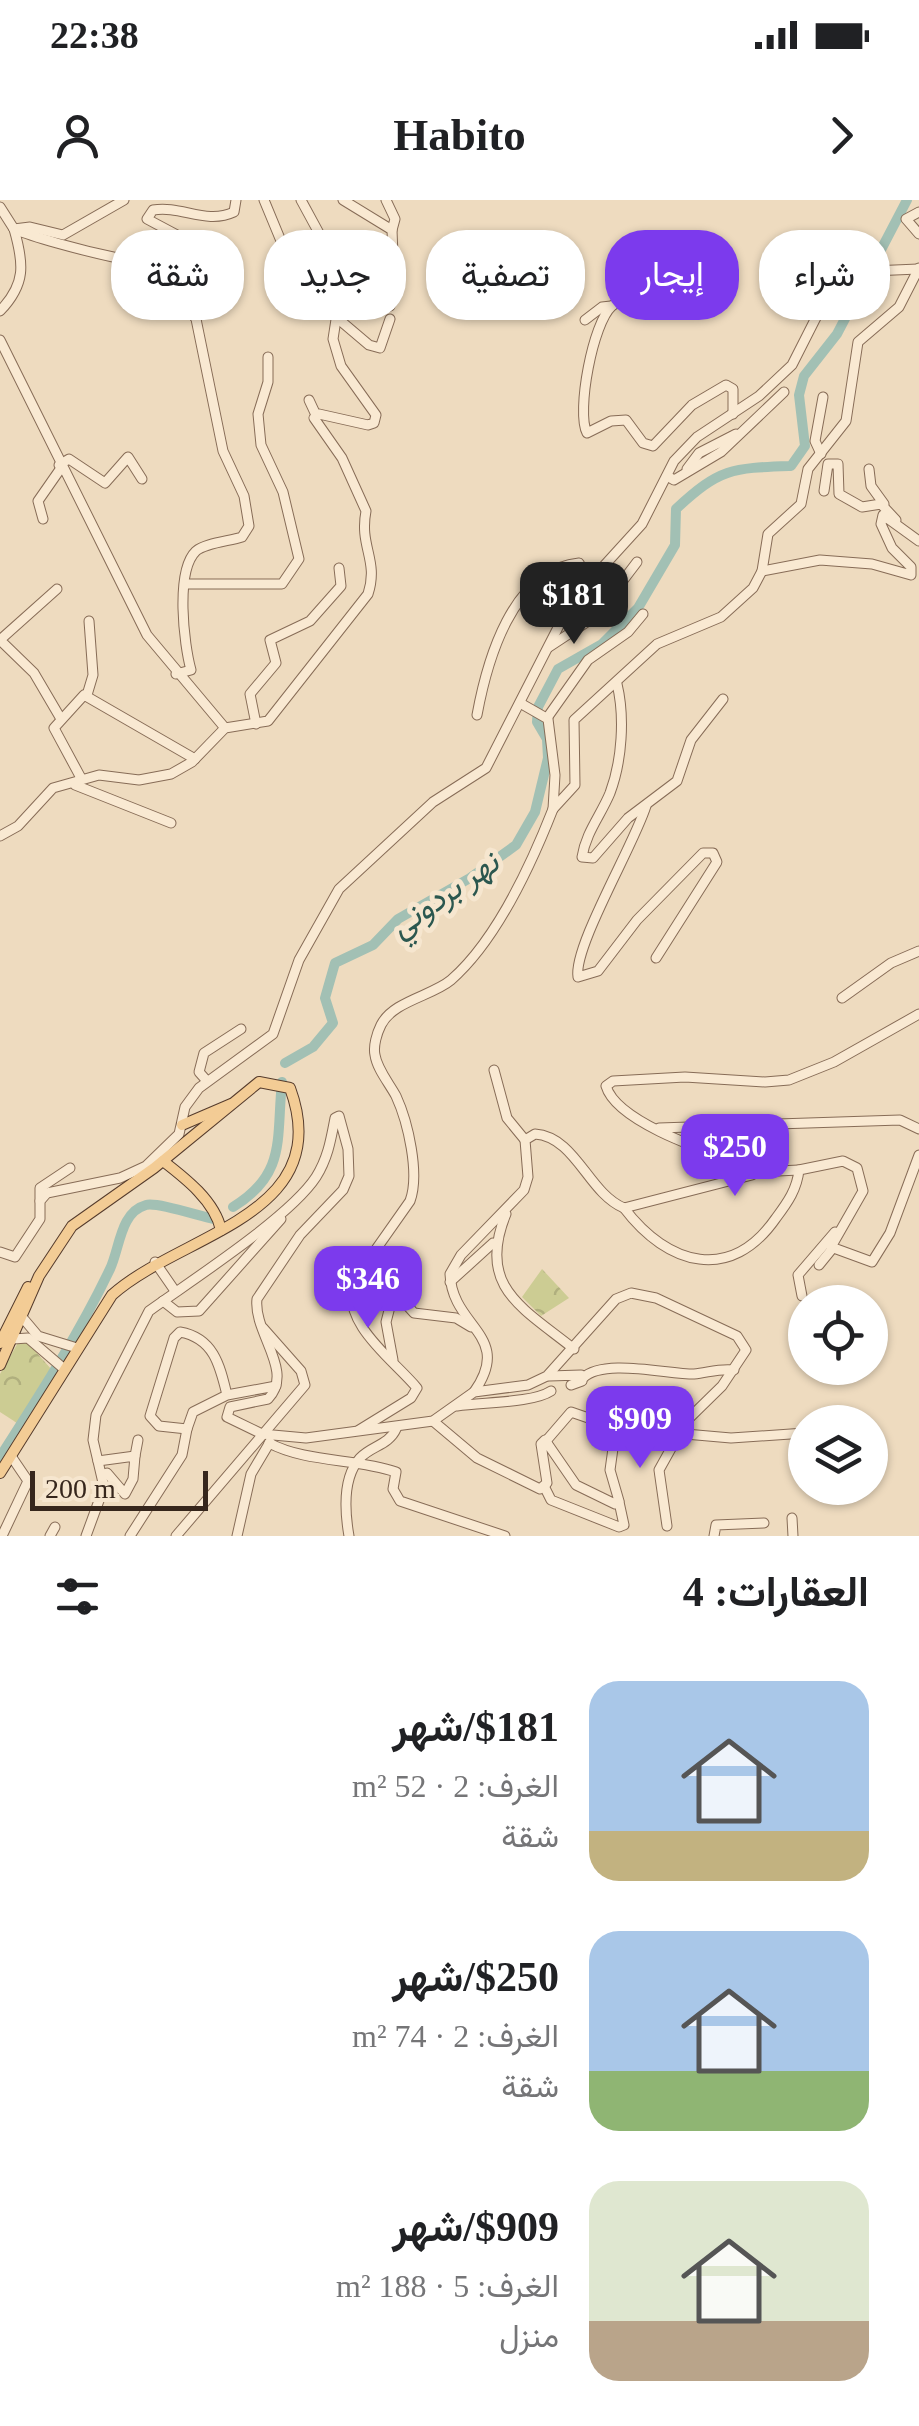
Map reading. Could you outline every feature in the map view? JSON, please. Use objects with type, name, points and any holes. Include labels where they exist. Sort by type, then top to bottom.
[{"type":"main road","points":[[0,1343],[28,1288],[76,1222],[259,1082],[290,1088],[296,1104],[298,1148],[286,1178],[268,1200],[221,1230],[155,1262],[112,1295],[74,1347],[0,1473]]},
{"type":"main road","points":[[182,1125],[236,1102]]},
{"type":"main road","points":[[160,1159],[194,1188],[219,1220],[221,1230]]},
{"type":"main road","points":[[0,1365],[39,1276]]},
{"type":"street","points":[[14,229],[30,227],[68,235],[124,200]]},
{"type":"street","points":[[169,230],[147,219],[153,210],[171,206],[216,219],[234,212],[236,200]]},
{"type":"street","points":[[264,200],[276,230]]},
{"type":"street","points":[[301,200],[317,230]]},
{"type":"street","points":[[343,200],[392,230],[394,219],[386,200]]},
{"type":"street","points":[[0,207],[14,229],[23,272],[16,294],[0,310]]},
{"type":"street","points":[[919,212],[906,219],[919,234]]},
{"type":"street","points":[[14,229],[111,253]]},
{"type":"street","points":[[561,791],[574,789],[576,780],[574,720],[657,644],[734,608],[762,571],[768,534],[801,504],[808,469],[846,421],[858,342],[899,307],[918,269],[848,272],[829,292],[799,357],[734,414],[697,437],[674,461],[642,524],[571,602]]},
{"type":"street","points":[[585,320],[605,307]]},
{"type":"street","points":[[605,317],[598,330],[585,391],[588,434],[611,421],[626,420],[642,443],[652,446],[692,405],[726,385],[733,390],[734,414]]},
{"type":"street","points":[[176,674],[190,670],[183,640],[186,584],[195,552],[242,537],[249,526],[244,496],[223,451],[195,320]]},
{"type":"street","points":[[316,416],[368,425],[376,419],[341,366],[333,339],[336,320]]},
{"type":"street","points":[[340,320],[370,346],[380,348],[390,320]]},
{"type":"street","points":[[0,340],[148,635],[176,674],[225,728]]},
{"type":"street","points":[[186,584],[282,584],[299,559],[283,492],[260,445],[258,414],[268,382],[268,356]]},
{"type":"street","points":[[667,476],[674,480],[720,452],[784,392]]},
{"type":"street","points":[[821,454],[815,440],[823,397]]},
{"type":"street","points":[[0,836],[18,826],[45,792],[78,781],[155,778],[195,759],[225,728],[256,724],[275,716],[368,594],[370,558],[361,533],[365,508],[337,449],[314,422],[316,416],[309,400]]},
{"type":"street","points":[[43,519],[38,500],[69,459],[99,484],[105,483],[128,457],[142,479]]},
{"type":"street","points":[[824,491],[828,464],[838,464],[839,494],[862,507],[886,506]]},
{"type":"street","points":[[869,469],[871,486],[902,528]]},
{"type":"street","points":[[762,571],[820,560],[872,564],[909,576],[912,567],[892,548],[881,516],[886,515],[919,541]]},
{"type":"street","points":[[546,648],[596,616],[636,562]]},
{"type":"street","points":[[40,1201],[50,1191],[120,1178],[160,1159],[182,1125],[185,1107],[207,1081],[252,1053],[276,1029],[299,960],[339,889],[434,802],[486,768],[571,602],[584,572],[578,563],[554,572],[519,601],[487,666],[477,715]]},
{"type":"street","points":[[256,724],[250,694],[276,663],[270,640],[321,611],[341,586],[339,568]]},
{"type":"street","points":[[57,589],[0,640],[34,673],[60,719]]},
{"type":"street","points":[[544,716],[588,660],[628,632],[644,614]]},
{"type":"street","points":[[88,621],[93,675],[88,695]]},
{"type":"street","points":[[617,684],[620,750],[608,796],[585,840],[582,857],[593,858],[628,818],[677,781],[691,740],[722,699]]},
{"type":"street","points":[[171,823],[78,781],[56,735],[60,719],[80,696],[88,695],[195,759]]},
{"type":"street","points":[[357,1432],[417,1388],[368,1335],[351,1296],[353,1282],[410,1201],[414,1186],[404,1119],[375,1057],[375,1043],[388,1016],[442,987],[462,970],[509,904],[538,852],[561,791],[544,716],[520,703]]},
{"type":"street","points":[[646,806],[636,838],[580,956],[578,978],[598,970],[664,890],[703,853],[713,853],[717,862],[656,958]]},
{"type":"street","points":[[842,998],[891,963],[919,951]]},
{"type":"street","points":[[755,1172],[652,1128],[612,1098],[606,1086],[610,1081],[685,1076],[790,1080],[834,1062],[919,1014]]},
{"type":"street","points":[[207,1081],[199,1072],[204,1053],[242,1029]]},
{"type":"street","points":[[450,1282],[495,1242],[508,1212],[527,1184],[525,1140],[507,1118],[494,1070]]},
{"type":"street","points":[[162,1301],[177,1312],[199,1311],[318,1175],[329,1150],[334,1118],[339,1116],[344,1120],[348,1176],[344,1190],[289,1250],[258,1299],[262,1338],[279,1372],[278,1385],[268,1399],[233,1406],[225,1413],[295,1453],[358,1461],[396,1472],[393,1488],[400,1500],[498,1535]]},
{"type":"street","points":[[652,1128],[900,1120],[919,1129]]},
{"type":"street","points":[[525,1140],[535,1134],[557,1141],[595,1186],[676,1251],[711,1262],[746,1252],[766,1232],[792,1194],[799,1170]]},
{"type":"street","points":[[832,1250],[870,1262],[876,1260],[919,1155]]},
{"type":"street","points":[[624,1208],[755,1172],[844,1162],[857,1168],[863,1191],[837,1230],[798,1275],[800,1285]]},
{"type":"street","points":[[0,1252],[15,1257],[40,1219],[40,1188],[70,1168]]},
{"type":"street","points":[[86,1536],[101,1498],[103,1474],[93,1440],[97,1410],[135,1332],[149,1310],[286,1212]]},
{"type":"street","points":[[474,1392],[490,1357],[477,1331],[456,1305],[450,1282],[452,1267],[508,1212]]},
{"type":"street","points":[[818,1265],[832,1250],[837,1230]]},
{"type":"street","points":[[495,1242],[496,1266],[510,1294],[574,1349]]},
{"type":"street","points":[[155,1262],[175,1291]]},
{"type":"street","points":[[404,1284],[404,1302],[414,1313],[456,1318],[477,1331]]},
{"type":"street","points":[[269,1437],[306,1438],[433,1421],[474,1392],[528,1385],[546,1376],[574,1349],[616,1299],[642,1294],[737,1336],[746,1350],[734,1370],[677,1432],[659,1470],[667,1526]]},
{"type":"street","points":[[392,1299],[386,1322],[394,1363]]},
{"type":"street","points":[[22,1317],[34,1334],[74,1347]]},
{"type":"street","points":[[176,1536],[242,1475],[280,1416],[302,1391],[304,1376],[262,1326]]},
{"type":"street","points":[[188,1429],[159,1426],[150,1414],[174,1338],[180,1332],[193,1334],[213,1351],[227,1396]]},
{"type":"street","points":[[13,1339],[25,1336],[62,1367]]},
{"type":"street","points":[[48,1353],[53,1340]]},
{"type":"street","points":[[572,1385],[590,1371],[608,1369],[698,1374],[734,1370]]},
{"type":"street","points":[[546,1376],[578,1374],[583,1378]]},
{"type":"street","points":[[130,1536],[182,1455],[193,1412],[227,1396],[278,1385]]},
{"type":"street","points":[[455,1406],[508,1398],[536,1400],[551,1391]]},
{"type":"street","points":[[570,1412],[594,1419],[615,1434],[610,1470],[624,1524],[618,1527],[551,1500],[545,1488],[541,1443],[570,1412]]},
{"type":"street","points":[[433,1421],[476,1458],[530,1486],[545,1488]]},
{"type":"street","points":[[615,1434],[631,1426],[731,1438],[788,1433]]},
{"type":"street","points":[[349,1536],[348,1486],[358,1461],[390,1439],[396,1428]]},
{"type":"street","points":[[103,1474],[107,1473],[125,1494],[133,1479],[138,1440]]},
{"type":"street","points":[[546,1441],[576,1485],[619,1502]]},
{"type":"street","points":[[2,1536],[28,1481],[11,1456]]},
{"type":"street","points":[[98,1461],[135,1456]]},
{"type":"street","points":[[235,1536],[242,1475],[252,1456]]},
{"type":"street","points":[[792,1518],[793,1536]]},
{"type":"street","points":[[714,1536],[716,1526],[764,1523]]},
{"type":"green space","points":[[542,1269],[569,1298],[541,1316],[522,1297]]},
{"type":"green space","points":[[19,1341],[27,1342],[52,1370],[17,1423],[0,1412],[0,1374]]},
{"type":"waterway","name":"نهر بردوني","points":[[285,1063],[313,1047],[333,1023],[325,998],[335,963],[373,945],[398,919],[470,878],[516,845],[535,812],[548,758],[547,739],[537,722],[538,707],[558,669],[602,644],[638,608],[675,545],[676,509],[704,485],[728,473],[791,466],[805,446],[799,395],[804,376],[837,334],[907,200]]},
{"type":"waterway","name":"نهر بردوني","points":[[233,1207],[263,1182],[271,1168],[276,1154],[282,1082]]},
{"type":"waterway","name":"نهر بردوني","points":[[0,1457],[85,1317],[110,1269],[131,1215],[151,1205],[214,1219]]}]
